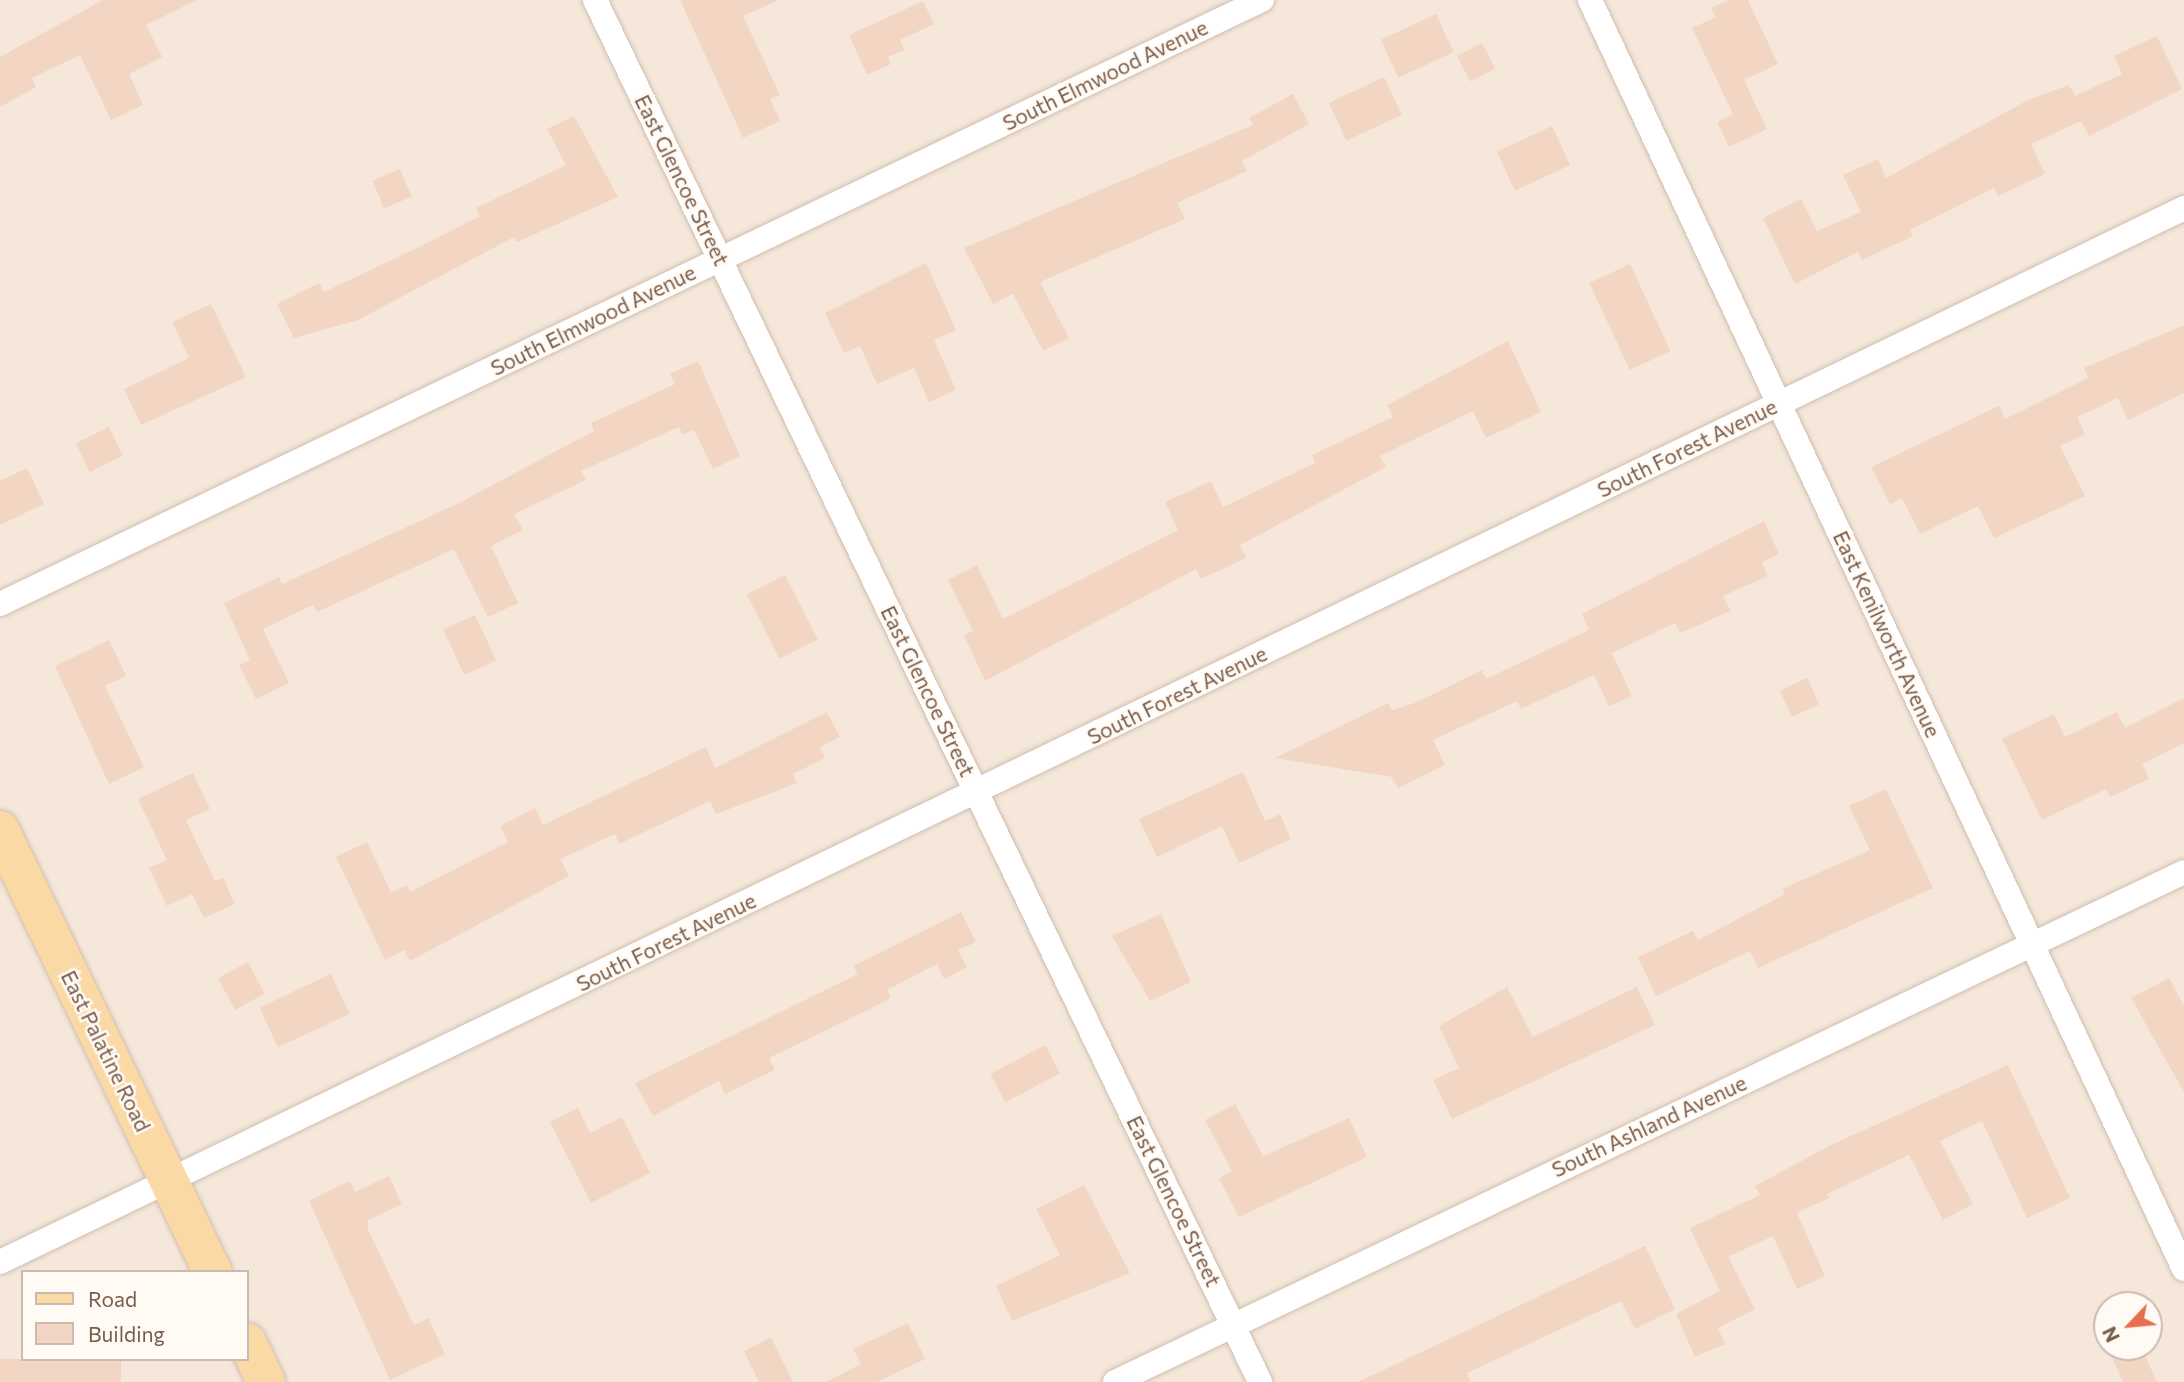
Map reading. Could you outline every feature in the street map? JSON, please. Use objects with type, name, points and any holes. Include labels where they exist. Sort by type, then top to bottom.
[{"type":"main road","name":"East Palatine Road","points":[[0,830],[212,1270]]},
{"type":"main road","points":[[248,1344],[266,1382]]},
{"type":"street","name":"East Glencoe Street","points":[[595,0],[1260,1382]]},
{"type":"street","name":"South Elmwood Avenue","points":[[0,604],[1262,0]]},
{"type":"street","name":"East Kenilworth Avenue","points":[[1590,0],[2184,1269]]},
{"type":"street","name":"South Forest Avenue","points":[[0,1262],[2184,208]]},
{"type":"street","name":"South Ashland Avenue","points":[[1115,1382],[2184,872]]},
{"type":"shaded area","points":[[0,0],[2184,0],[2184,1382],[0,1382]]},
{"type":"building","points":[[103,0],[197,0],[146,25],[162,57],[129,74],[143,105],[111,120],[80,55],[32,78],[36,87],[0,107],[0,57]]},
{"type":"building","points":[[680,0],[779,0],[743,16],[780,95],[770,99],[780,121],[743,138]]},
{"type":"building","points":[[1728,0],[1748,0],[1778,64],[1744,80],[1767,129],[1729,147],[1717,122],[1733,114],[1692,28],[1716,17],[1711,8]]},
{"type":"building","points":[[923,1],[934,24],[900,40],[904,50],[888,57],[891,64],[867,75],[849,35]]},
{"type":"building","points":[[1436,14],[1454,52],[1398,78],[1381,40]]},
{"type":"building","points":[[2157,36],[2182,89],[2089,136],[2081,121],[2031,144],[2045,174],[1998,196],[1994,188],[1910,230],[1913,236],[1862,260],[1858,252],[1795,284],[1763,218],[1801,199],[1817,231],[1861,212],[1843,175],[1878,159],[1886,178],[2028,100],[2069,85],[2075,96],[2122,74],[2114,56]]},
{"type":"building","points":[[1482,43],[1495,69],[1470,82],[1457,56]]},
{"type":"building","points":[[1384,77],[1402,115],[1346,141],[1329,103]]},
{"type":"building","points":[[1293,94],[1309,124],[1242,161],[1247,171],[1177,203],[1185,219],[1040,282],[1069,338],[1043,351],[1013,294],[993,304],[964,248],[1253,125],[1249,118]]},
{"type":"building","points":[[574,116],[618,197],[517,242],[514,237],[358,320],[294,338],[277,304],[319,283],[324,292],[421,246],[480,216],[476,208],[566,165],[547,129]]},
{"type":"building","points":[[1552,126],[1570,165],[1515,191],[1497,152]]},
{"type":"building","points":[[400,169],[412,197],[384,208],[372,181]]},
{"type":"building","points":[[926,263],[956,330],[934,340],[956,390],[929,402],[914,368],[877,384],[860,346],[844,353],[825,313]]},
{"type":"building","points":[[1630,264],[1671,351],[1630,370],[1589,283]]},
{"type":"building","points":[[211,304],[246,377],[141,425],[124,389],[189,358],[172,322]]},
{"type":"building","points":[[2184,325],[2184,393],[2128,420],[2118,398],[2077,417],[2085,434],[2060,446],[2085,496],[1994,538],[1978,506],[1920,534],[1902,498],[1890,504],[1871,467],[1999,406],[2005,419],[2088,378],[2084,368]]},
{"type":"building","points":[[1508,341],[1541,412],[1486,438],[1473,411],[1380,456],[1386,467],[1240,545],[1246,558],[1201,579],[1196,569],[985,681],[964,635],[973,631],[948,580],[977,565],[1003,619],[1178,530],[1165,502],[1211,481],[1223,507],[1315,463],[1312,455],[1393,417],[1387,405]]},
{"type":"building","points":[[698,361],[740,456],[713,469],[694,430],[683,435],[679,427],[581,471],[586,480],[514,514],[523,530],[491,546],[518,603],[488,617],[454,549],[317,612],[313,605],[263,629],[289,683],[256,699],[239,665],[250,660],[224,603],[279,577],[282,584],[457,504],[594,431],[591,423],[675,384],[670,374]]},
{"type":"building","points":[[109,427],[123,456],[90,472],[76,443]]},
{"type":"building","points":[[27,468],[44,504],[0,525],[0,481]]},
{"type":"building","points":[[1764,521],[1779,554],[1762,562],[1768,576],[1723,596],[1731,611],[1680,633],[1675,623],[1612,653],[1632,696],[1609,706],[1594,675],[1521,709],[1517,701],[1433,740],[1445,765],[1398,788],[1392,777],[1275,758],[1388,703],[1392,710],[1415,703],[1482,670],[1486,679],[1589,630],[1582,614]]},
{"type":"building","points":[[785,575],[818,639],[779,659],[747,595]]},
{"type":"building","points":[[475,615],[496,660],[464,675],[443,630]]},
{"type":"building","points":[[109,640],[126,676],[105,686],[144,767],[109,784],[55,666]]},
{"type":"building","points":[[1807,678],[1819,704],[1792,717],[1780,691]]},
{"type":"building","points":[[2184,698],[2184,743],[2142,764],[2149,779],[2110,797],[2106,789],[2042,820],[2002,739],[2054,714],[2065,737],[2117,712],[2125,728]]},
{"type":"building","points":[[827,712],[840,737],[820,747],[825,758],[793,774],[797,783],[716,814],[710,801],[619,844],[615,834],[560,859],[569,876],[410,961],[404,950],[385,960],[336,857],[367,842],[391,892],[407,885],[410,892],[508,842],[500,826],[535,808],[543,825],[706,747],[715,768]]},
{"type":"building","points":[[1243,772],[1265,821],[1280,814],[1291,839],[1239,863],[1222,826],[1157,857],[1139,819]]},
{"type":"building","points":[[193,773],[210,809],[186,820],[215,881],[223,878],[235,904],[204,918],[192,894],[167,906],[149,868],[167,860],[138,799]]},
{"type":"building","points":[[1886,789],[1933,888],[1758,968],[1750,951],[1656,996],[1638,957],[1693,931],[1698,940],[1785,894],[1782,889],[1870,850],[1849,806]]},
{"type":"building","points":[[961,912],[976,942],[958,950],[967,967],[944,979],[937,964],[887,990],[891,998],[769,1058],[775,1070],[725,1094],[719,1081],[653,1116],[635,1083],[858,974],[853,966]]},
{"type":"building","points":[[1161,914],[1191,982],[1150,1001],[1112,936]]},
{"type":"building","points":[[248,962],[265,994],[235,1010],[218,978]]},
{"type":"building","points":[[331,974],[350,1014],[278,1047],[259,1007]]},
{"type":"building","points":[[2169,978],[2184,1006],[2184,1092],[2131,998]]},
{"type":"building","points":[[1507,987],[1533,1037],[1637,987],[1655,1025],[1452,1119],[1433,1080],[1459,1068],[1439,1026]]},
{"type":"building","points":[[1045,1045],[1060,1073],[1005,1102],[990,1074]]},
{"type":"building","points":[[2008,1065],[2070,1198],[2027,1218],[1982,1121],[1940,1141],[1973,1204],[1943,1220],[1909,1155],[1827,1194],[1829,1198],[1797,1213],[1825,1276],[1797,1289],[1773,1236],[1728,1257],[1755,1309],[1718,1328],[1725,1344],[1695,1357],[1676,1314],[1720,1291],[1690,1228],[1760,1195],[1755,1186],[1831,1145]]},
{"type":"building","points":[[1235,1104],[1263,1156],[1349,1118],[1367,1157],[1239,1217],[1219,1178],[1232,1171],[1205,1120]]},
{"type":"building","points":[[578,1108],[590,1133],[622,1117],[650,1173],[591,1203],[550,1122]]},
{"type":"building","points":[[389,1176],[402,1204],[368,1220],[368,1230],[414,1325],[428,1318],[445,1354],[390,1380],[309,1201],[349,1181],[355,1192]]},
{"type":"building","points":[[1084,1185],[1130,1273],[1012,1321],[996,1286],[1060,1255],[1036,1209]]},
{"type":"building","points":[[1645,1246],[1675,1309],[1635,1329],[1621,1301],[1467,1373],[1471,1382],[1358,1382]]},
{"type":"building","points":[[908,1323],[925,1359],[877,1382],[826,1382],[861,1364],[853,1349]]},
{"type":"building","points":[[771,1337],[793,1382],[759,1382],[744,1351]]},
{"type":"building","points":[[0,1359],[121,1361],[121,1382],[0,1382]]},
{"type":"building","points":[[2113,1361],[2147,1361],[2157,1382],[2123,1382]]}]
